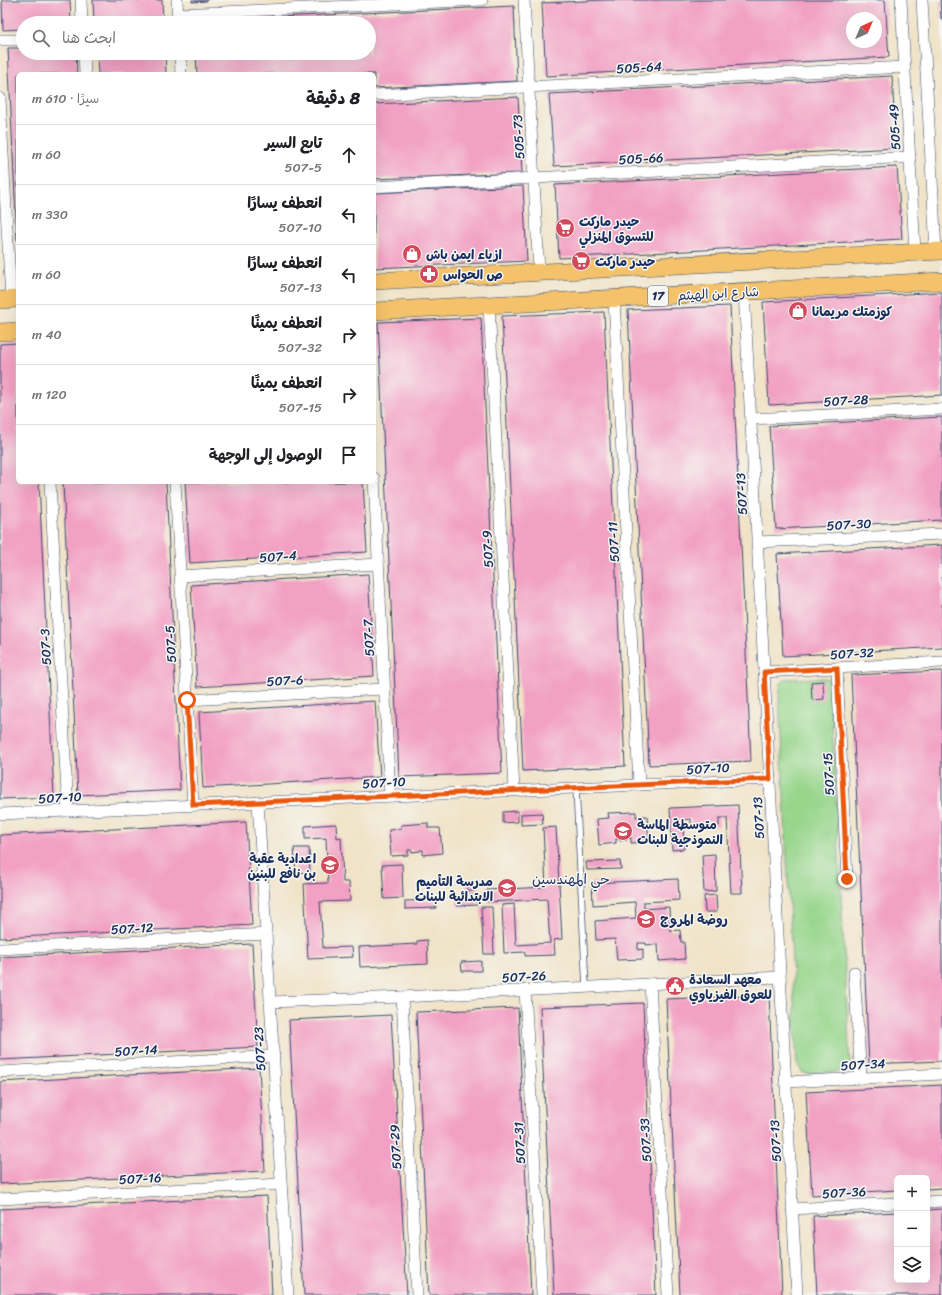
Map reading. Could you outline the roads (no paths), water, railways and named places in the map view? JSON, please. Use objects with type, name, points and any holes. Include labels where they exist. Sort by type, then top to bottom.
[{"type":"main road","points":[[376,281],[939,251]]},
{"type":"main road","name":"شارع ابن الهيثم","points":[[376,311],[942,281]]},
{"type":"main road","points":[[0,332],[16,331]]},
{"type":"street","points":[[81,0],[82,16]]},
{"type":"street","points":[[177,0],[178,16]]},
{"type":"street","points":[[212,16],[482,0]]},
{"type":"street","name":"505-73","points":[[524,0],[539,272]]},
{"type":"street","name":"505-49","points":[[901,0],[915,252]]},
{"type":"street","points":[[922,0],[939,251]]},
{"type":"street","points":[[0,40],[16,40]]},
{"type":"street","points":[[84,60],[85,72]]},
{"type":"street","points":[[180,60],[181,72]]},
{"type":"street","name":"505-64","points":[[376,95],[905,67]]},
{"type":"street","points":[[0,98],[10,300]]},
{"type":"street","name":"505-66","points":[[376,187],[910,157]]},
{"type":"street","name":"507-13","points":[[744,291],[796,1295]]},
{"type":"street","name":"507-11","points":[[614,298],[639,785]]},
{"type":"street","name":"507-9","points":[[489,305],[514,790]]},
{"type":"street","name":"507-28","points":[[751,418],[942,409]]},
{"type":"street","name":"507-3","points":[[50,484],[68,811]]},
{"type":"street","name":"507-5","points":[[175,484],[193,805]]},
{"type":"street","name":"507-7","points":[[374,484],[390,796]]},
{"type":"street","name":"507-30","points":[[757,542],[942,534]]},
{"type":"street","name":"507-4","points":[[180,576],[378,564]]},
{"type":"street","name":"507-32","points":[[764,672],[942,662]]},
{"type":"street","name":"507-15","points":[[837,668],[847,879]]},
{"type":"street","name":"507-6","points":[[187,700],[384,689]]},
{"type":"street","name":"507-10","points":[[0,814],[770,779]]},
{"type":"street","name":"507-23","points":[[258,802],[288,1295]]},
{"type":"street","name":"507-12","points":[[0,949],[266,934]]},
{"type":"street","points":[[854,972],[861,1078]]},
{"type":"street","name":"507-26","points":[[270,1002],[402,997],[780,977]]},
{"type":"street","name":"507-33","points":[[650,984],[668,1295]]},
{"type":"street","name":"507-31","points":[[525,990],[542,1295]]},
{"type":"street","name":"507-29","points":[[402,997],[416,1295]]},
{"type":"street","name":"507-14","points":[[0,1072],[274,1056]]},
{"type":"street","name":"507-34","points":[[786,1082],[942,1074]]},
{"type":"street","name":"507-16","points":[[0,1200],[281,1184]]},
{"type":"street","points":[[930,1202],[942,1201]]},
{"type":"street","name":"507-36","points":[[792,1209],[894,1203]]},
{"type":"lane","points":[[576,788],[586,987]]},
{"type":"place","name":"حيدر ماركت للتسوق المنزلي","points":[[565,228]]},
{"type":"place","name":"ازياء ايمن باش","points":[[412,254]]},
{"type":"place","name":"حيدر ماركت","points":[[581,261]]},
{"type":"place","name":"ص الحواس","points":[[429,274]]},
{"type":"place","name":"كوزمتك مريمانا","points":[[798,311]]},
{"type":"place","name":"متوسطة الماسة النموذجية للبنات","points":[[623,831]]},
{"type":"place","name":"اعدادية عقبة بن نافع للبنين","points":[[330,865]]},
{"type":"place","name":"مدرسة التأميم الابتدائية للبنات","points":[[507,888]]},
{"type":"place","name":"روضة المروج","points":[[646,919]]},
{"type":"place","name":"معهد السعادة للعوق الفيزياوي","points":[[675,986]]},
{"type":"district","name":"حي المهندسين","points":[[571,879]]}]
